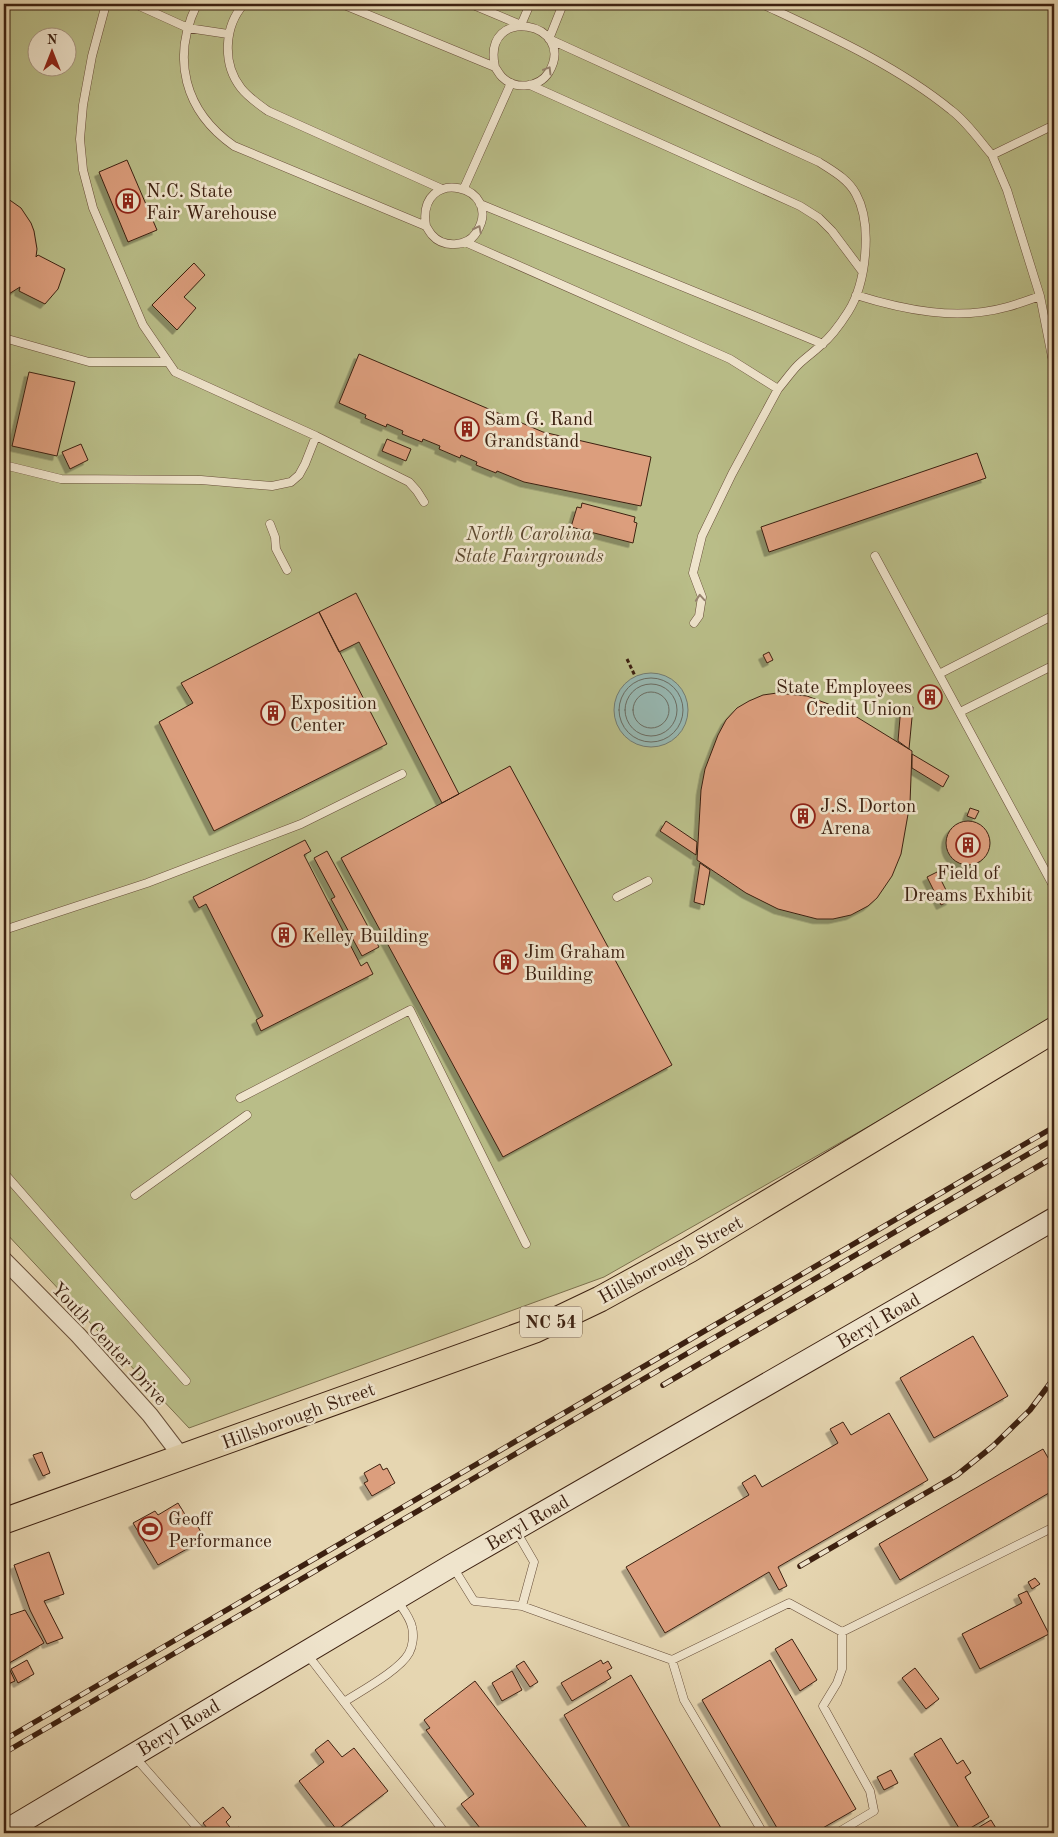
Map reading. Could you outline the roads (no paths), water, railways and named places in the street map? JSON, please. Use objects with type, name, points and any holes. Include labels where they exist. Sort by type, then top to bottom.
[{"type":"main road","name":"Hillsborough Street","points":[[4,1521],[518,1337],[600,1299],[706,1240],[1054,1030]]},
{"type":"street","name":"Beryl Road","points":[[4,1832],[515,1529],[1054,1218]]},
{"type":"street","name":"Youth Center Drive","points":[[4,1260],[78,1335],[150,1415],[182,1457]]},
{"type":"lane","points":[[106,4],[92,56],[82,106],[80,139],[82,170],[93,208],[143,325],[175,372],[316,436],[409,482],[424,502]]},
{"type":"lane","points":[[134,4],[188,28],[228,34]]},
{"type":"lane","points":[[197,4],[190,20],[183,49],[185,76],[195,104],[219,136],[234,146],[426,226]]},
{"type":"lane","points":[[244,4],[233,21],[228,34],[228,52],[231,68],[240,87],[253,101],[268,111],[442,189]]},
{"type":"lane","points":[[342,4],[495,67]]},
{"type":"lane","points":[[470,4],[520,25],[531,26],[541,31],[549,39],[819,162],[842,176],[856,193],[864,214],[866,244],[862,271],[856,295],[848,312],[823,344],[798,365],[778,389],[706,526],[698,549],[693,573],[702,597],[699,616],[694,623]]},
{"type":"lane","points":[[530,4],[520,25],[501,35],[495,45],[493,56],[495,67],[502,76],[511,83],[520,85],[530,85],[539,82],[551,67],[554,57],[549,39],[563,4]]},
{"type":"lane","points":[[762,4],[822,32],[896,72],[952,110],[992,155],[1007,190],[1040,296],[1054,367]]},
{"type":"lane","points":[[464,188],[511,83]]},
{"type":"lane","points":[[530,85],[800,206],[819,218],[832,231],[862,271]]},
{"type":"lane","points":[[992,155],[1054,125]]},
{"type":"lane","points":[[464,188],[474,194],[480,204],[482,215],[480,226],[474,236],[465,242],[454,244],[442,242],[432,236],[426,226],[424,215],[427,204],[433,195],[442,189],[464,188]]},
{"type":"lane","points":[[480,204],[823,344]]},
{"type":"lane","points":[[465,242],[730,359],[778,389]]},
{"type":"lane","points":[[856,295],[892,306],[940,314],[986,312],[1040,296]]},
{"type":"lane","points":[[4,338],[89,362],[168,362]]},
{"type":"lane","points":[[4,465],[61,479],[201,480],[272,486],[291,482],[299,475],[306,464],[316,436]]},
{"type":"lane","points":[[270,524],[275,537],[276,549],[287,570]]},
{"type":"lane","points":[[874,556],[1054,887]]},
{"type":"lane","points":[[939,674],[1054,615]]},
{"type":"lane","points":[[960,712],[1054,665]]},
{"type":"lane","points":[[4,930],[147,883],[301,824],[402,774]]},
{"type":"lane","points":[[617,897],[648,881]]},
{"type":"lane","points":[[240,1098],[410,1010],[526,1244]]},
{"type":"lane","points":[[135,1195],[247,1115]]},
{"type":"lane","points":[[4,1173],[186,1381]]},
{"type":"lane","points":[[842,1632],[1054,1527]]},
{"type":"lane","points":[[515,1529],[534,1562],[522,1606]]},
{"type":"lane","points":[[452,1566],[474,1601],[522,1606],[672,1660],[789,1603],[842,1632]]},
{"type":"lane","points":[[344,1702],[399,1665],[411,1651],[412,1626],[396,1599]]},
{"type":"lane","points":[[838,1833],[874,1811],[870,1791],[823,1706],[837,1683],[842,1669],[842,1632]]},
{"type":"lane","points":[[306,1652],[445,1833]]},
{"type":"lane","points":[[672,1660],[684,1700],[763,1833]]},
{"type":"lane","points":[[133,1754],[202,1833]]},
{"type":"water","points":[[651,673],[672,679],[682,689],[688,710],[682,731],[672,741],[651,747],[630,741],[620,731],[614,710],[620,689],[630,679]]},
{"type":"railway","points":[[4,1740],[1054,1127]]},
{"type":"railway","points":[[4,1753],[1054,1139]]},
{"type":"railway","points":[[663,1385],[1054,1157]]},
{"type":"railway","points":[[800,1566],[957,1475],[993,1446],[1030,1410],[1054,1378]]},
{"type":"place","name":"N.C. State Fair Warehouse","points":[[128,201]]},
{"type":"place","name":"Sam G. Rand Grandstand","points":[[467,429]]},
{"type":"place","name":"State Employees Credit Union","points":[[930,697]]},
{"type":"place","name":"Exposition Center","points":[[273,713]]},
{"type":"place","name":"J.S. Dorton Arena","points":[[803,816]]},
{"type":"place","name":"Field of Dreams Exhibit","points":[[968,845]]},
{"type":"place","name":"Kelley Building","points":[[284,935]]},
{"type":"place","name":"Jim Graham Building","points":[[506,962]]},
{"type":"place","name":"Geoff Performance","points":[[150,1529]]},
{"type":"park label","name":"North Carolina State Fairgrounds","points":[[529,544]]}]
